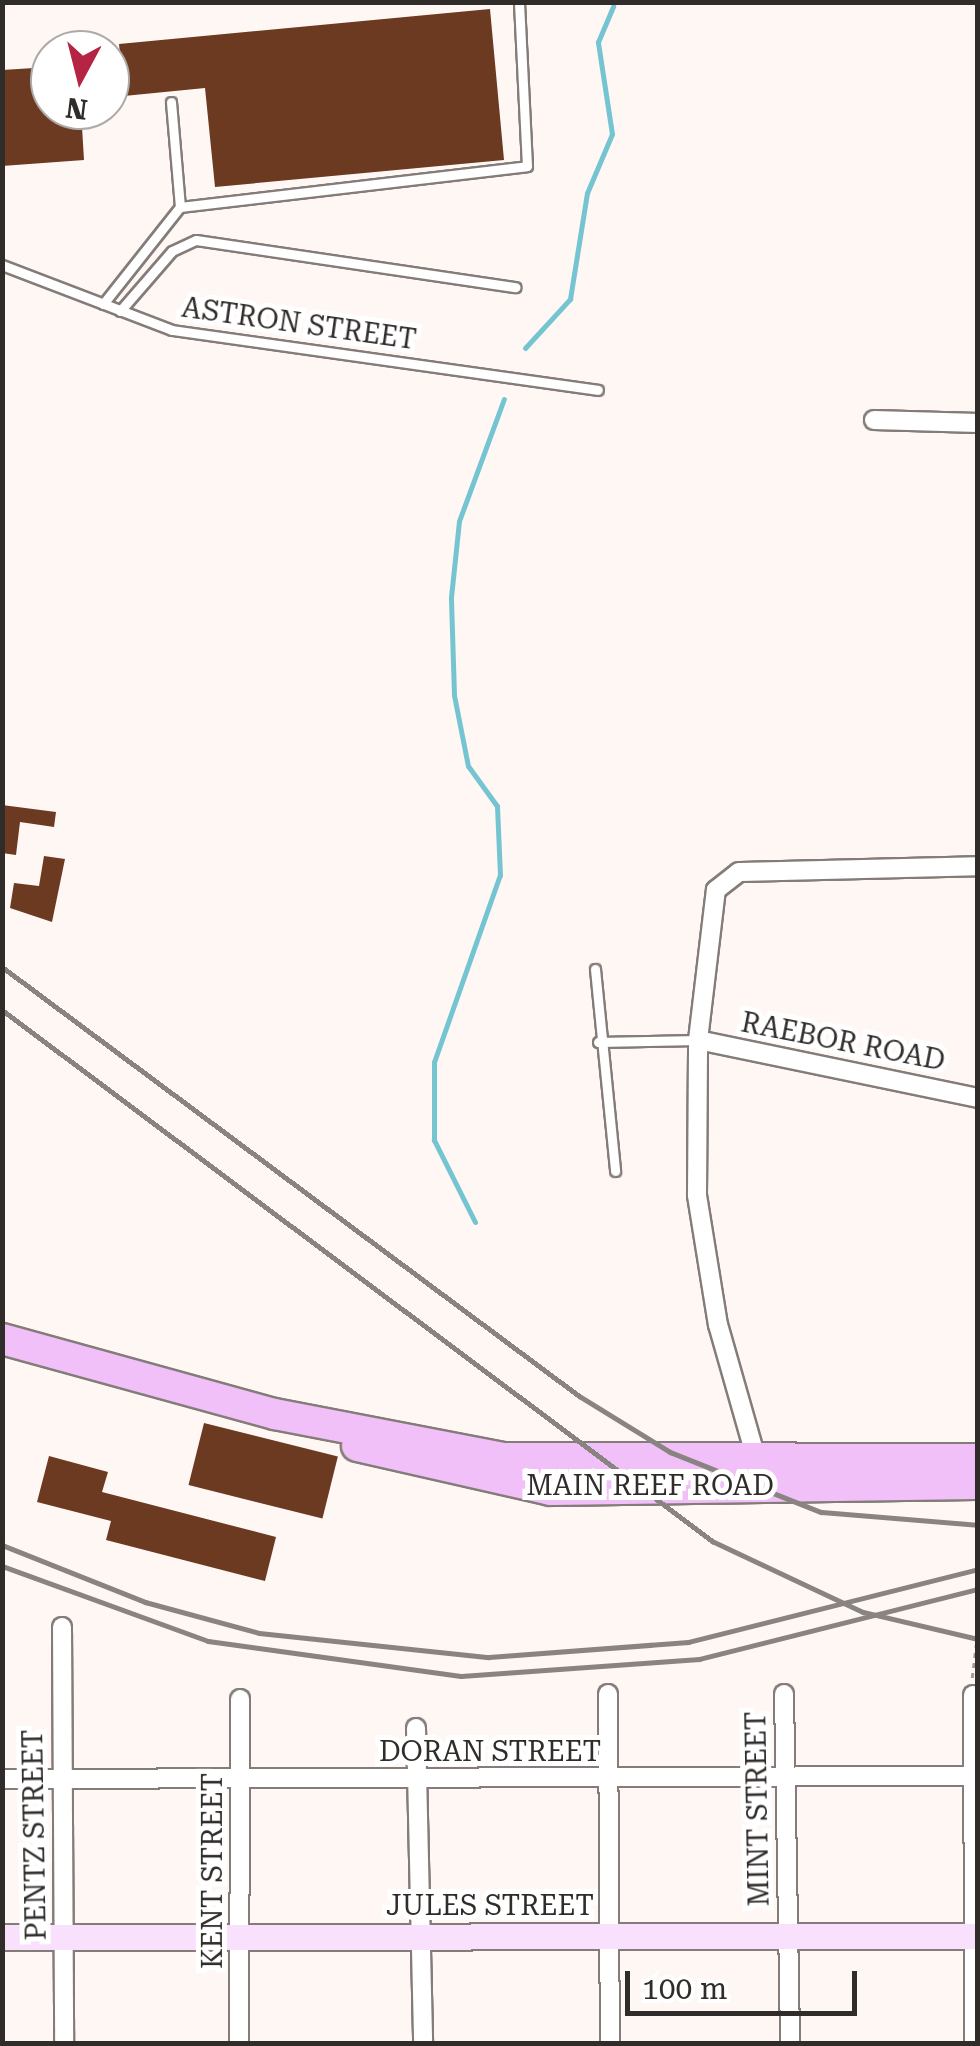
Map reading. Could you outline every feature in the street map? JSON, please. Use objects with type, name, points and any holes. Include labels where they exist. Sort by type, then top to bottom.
[{"type":"main road","name":"MAIN REEF ROAD","points":[[2,1339],[275,1414],[503,1458],[668,1476],[761,1475],[978,1484]]},
{"type":"main road","name":"MAIN REEF ROAD","points":[[761,1475],[978,1459]]},
{"type":"main road","name":"JULES STREET","points":[[2,1937],[976,1936]]},
{"type":"street","points":[[874,420],[978,422]]},
{"type":"street","points":[[761,1475],[718,1325],[704,1227],[698,1040],[720,881],[739,872],[978,866]]},
{"type":"street","name":"RAEBOR ROAD","points":[[698,1040],[978,1098]]},
{"type":"street","name":"PENTZ STREET","points":[[62,1627],[64,2044]]},
{"type":"street","points":[[608,1694],[610,2044]]},
{"type":"street","name":"MINT STREET","points":[[784,1694],[790,2044]]},
{"type":"street","points":[[973,1694],[974,2044]]},
{"type":"street","name":"KENT STREET","points":[[239,2044],[240,1699]]},
{"type":"street","points":[[416,1728],[423,2044]]},
{"type":"street","name":"DORAN STREET","points":[[2,1778],[241,1782],[976,1776]]},
{"type":"lane","points":[[180,207],[527,166],[518,2]]},
{"type":"lane","points":[[102,304],[180,207],[171,102]]},
{"type":"lane","points":[[120,311],[172,251],[196,240],[516,287]]},
{"type":"lane","name":"ASTRON STREET","points":[[2,265],[172,330],[598,390]]},
{"type":"lane","points":[[595,969],[598,1042],[615,1171]]},
{"type":"lane","points":[[598,1042],[698,1040]]},
{"type":"path","points":[[973,1694],[978,1629]]},
{"type":"building","points":[[490,9],[504,160],[215,187],[205,88],[130,95],[130,43]]},
{"type":"building","points":[[30,68],[30,130],[82,130],[84,160],[2,166],[2,70]]},
{"type":"building","points":[[2,805],[56,812],[54,827],[20,822],[16,855],[2,853]]},
{"type":"building","points":[[44,856],[65,859],[52,922],[10,908],[14,883],[39,886]]},
{"type":"building","points":[[204,1423],[338,1456],[322,1518],[189,1485]]},
{"type":"building","points":[[49,1456],[108,1472],[102,1492],[276,1537],[265,1581],[106,1540],[111,1521],[37,1502]]},
{"type":"waterway","points":[[525,348],[570,299],[587,193],[612,134],[598,42],[613,6]]},
{"type":"waterway","points":[[475,1222],[434,1140],[434,1062],[500,875],[497,806],[468,766],[454,695],[451,597],[459,521],[504,399]]},
{"type":"railway","points":[[2,967],[579,1396],[670,1452],[821,1512],[978,1525]]},
{"type":"railway","points":[[2,1010],[712,1541],[863,1612],[978,1639]]},
{"type":"railway","points":[[2,1545],[145,1602],[259,1633],[489,1657],[688,1642],[978,1569]]},
{"type":"railway","points":[[2,1566],[208,1641],[461,1676],[699,1659],[978,1589]]}]
